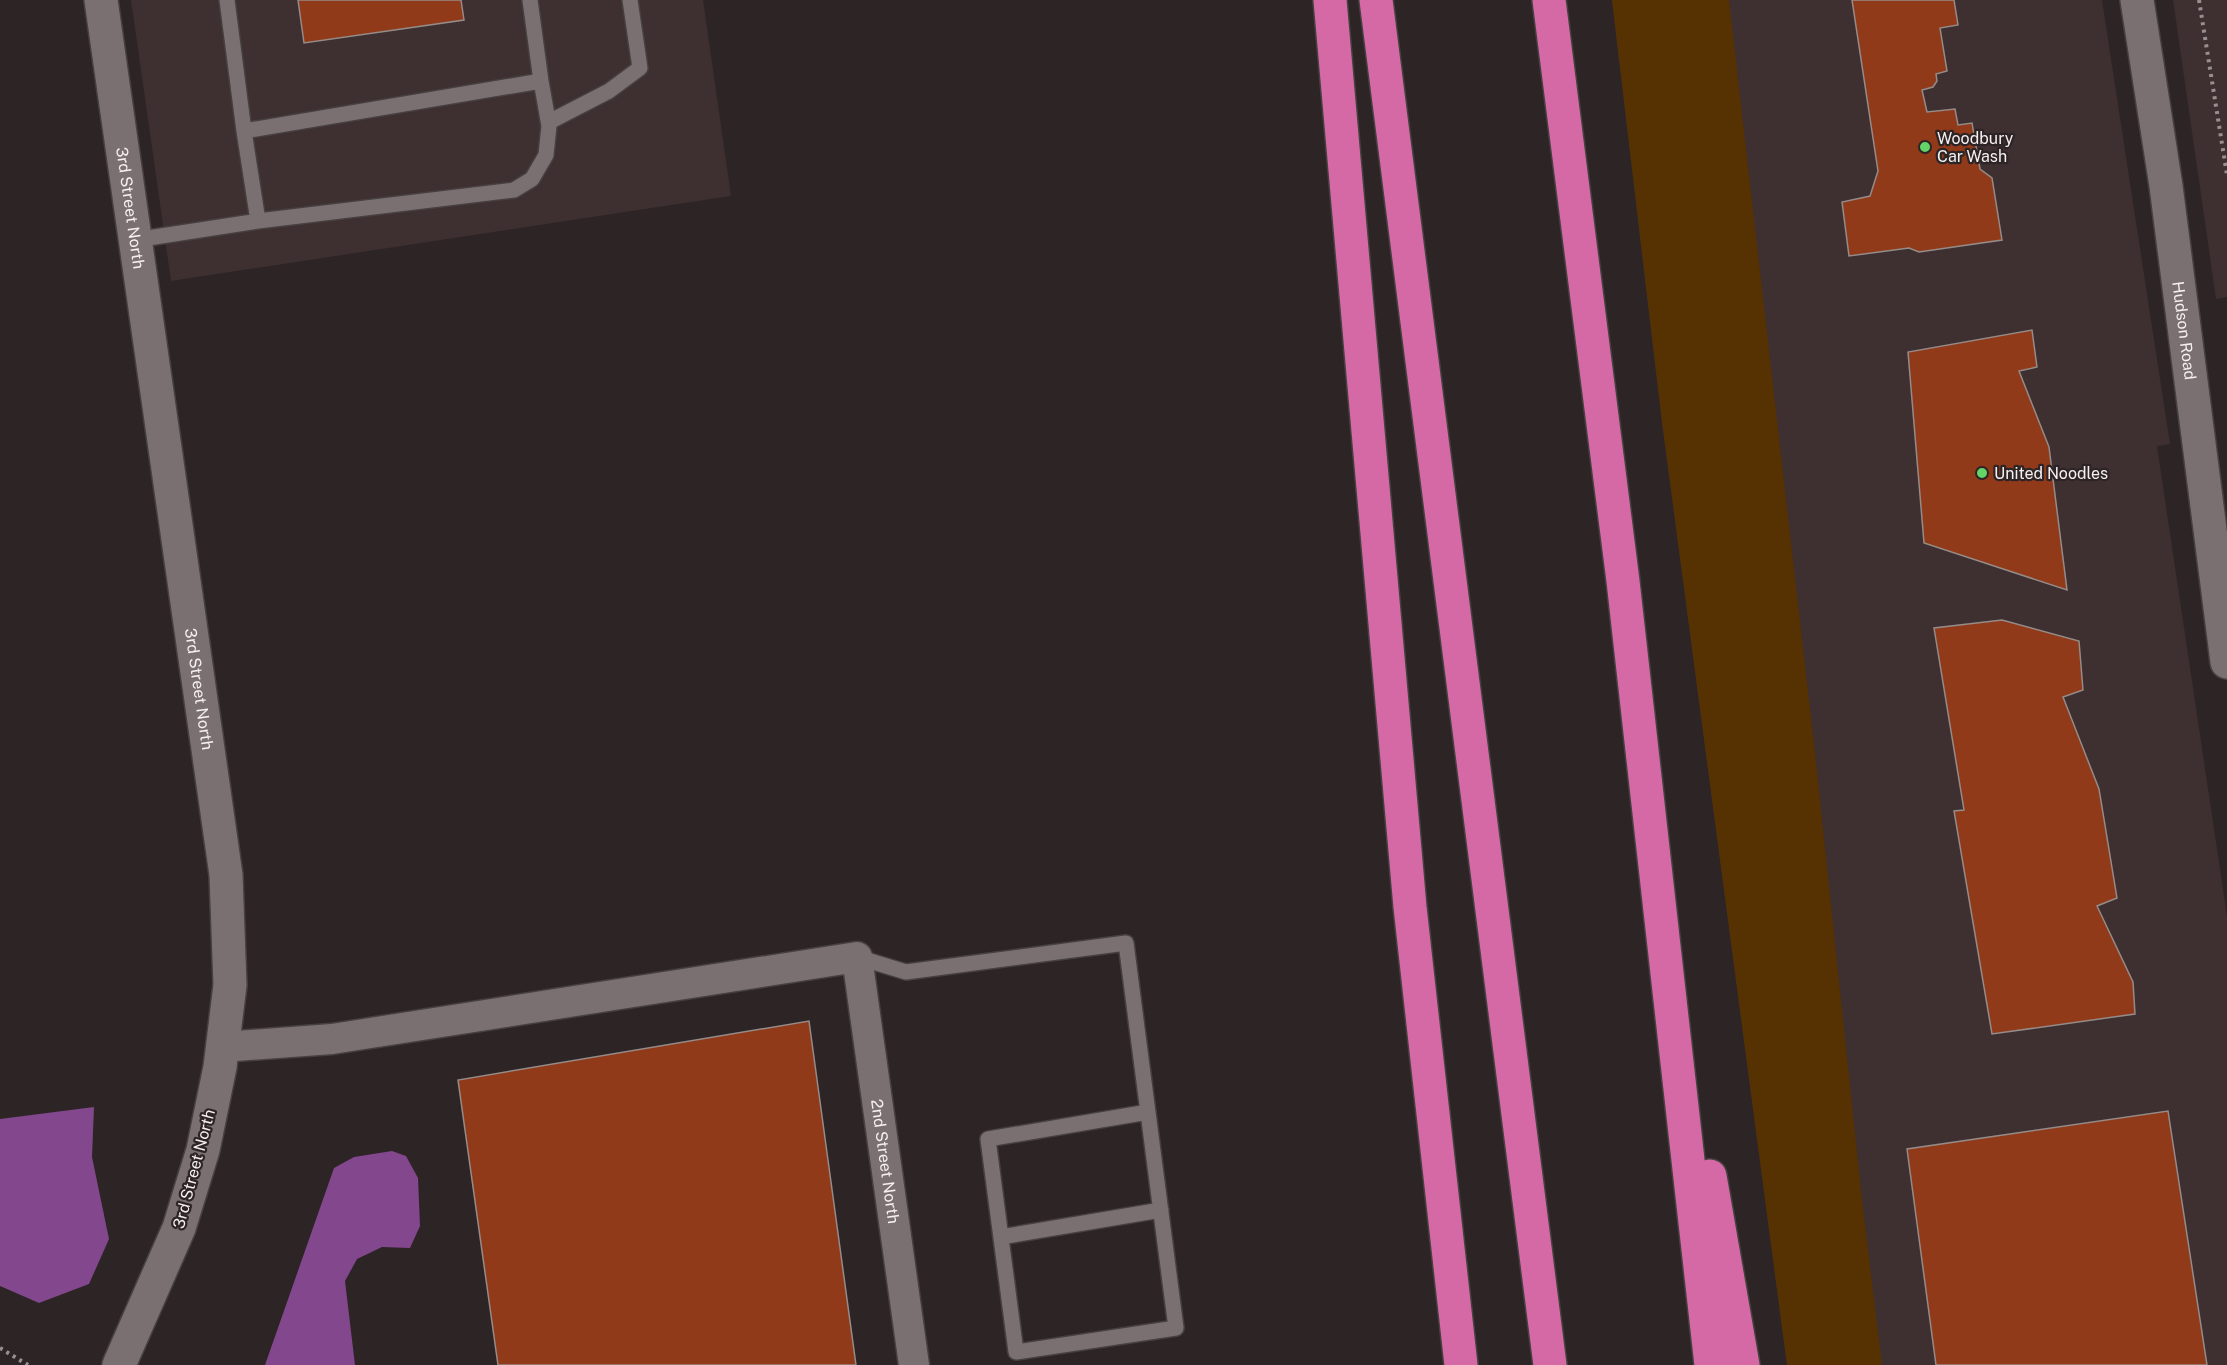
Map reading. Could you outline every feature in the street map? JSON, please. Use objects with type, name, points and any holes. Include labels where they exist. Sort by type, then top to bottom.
[{"type":"highway","points":[[1330,0],[1410,907],[1461,1365]]},
{"type":"highway","points":[[1376,0],[1550,1365]]},
{"type":"highway","points":[[1549,0],[1623,581],[1711,1365]]},
{"type":"highway","points":[[1653,849],[1743,1365]]},
{"type":"street","name":"3rd Street North","points":[[101,0],[226,875],[230,985],[220,1067],[203,1150],[179,1228],[119,1365]]},
{"type":"street","name":"Hudson Road","points":[[2137,0],[2166,186],[2227,662]]},
{"type":"street","points":[[222,1047],[332,1040],[857,957]]},
{"type":"street","name":"2nd Street North","points":[[857,957],[914,1365]]},
{"type":"lane","points":[[227,0],[258,221]]},
{"type":"lane","points":[[135,240],[258,221],[514,190],[532,179],[546,155],[549,123],[530,0]]},
{"type":"lane","points":[[549,123],[609,91],[640,68],[630,0]]},
{"type":"lane","points":[[244,131],[541,81]]},
{"type":"lane","points":[[857,957],[906,972],[1126,943],[1161,1210],[1176,1328],[1016,1352],[988,1139],[1148,1112]]},
{"type":"lane","points":[[1001,1237],[1161,1210]]},
{"type":"path","points":[[2199,0],[2227,175]]},
{"type":"path","points":[[0,1348],[28,1365]]},
{"type":"shaded area","points":[[131,0],[703,0],[731,196],[171,281]]},
{"type":"shaded area","points":[[1612,0],[2102,0],[2170,444],[2157,446],[2227,916],[2227,1365],[1787,1365],[1662,422]]},
{"type":"shaded area","points":[[1612,0],[1729,0],[1882,1365],[1787,1365],[1662,422]]},
{"type":"shaded area","points":[[2173,0],[2227,0],[2227,297],[2216,299]]},
{"type":"shaded area","points":[[94,1107],[92,1157],[109,1239],[89,1284],[39,1303],[0,1286],[0,1119]]},
{"type":"shaded area","points":[[392,1151],[406,1156],[418,1178],[420,1226],[410,1248],[382,1247],[357,1259],[345,1281],[355,1365],[265,1365],[334,1168],[354,1157]]},
{"type":"building","points":[[298,0],[461,0],[464,20],[304,43]]},
{"type":"building","name":"Woodbury Car Wash","points":[[1852,0],[1954,0],[1958,25],[1940,28],[1947,71],[1936,74],[1937,81],[1933,87],[1922,90],[1927,112],[1955,109],[1958,125],[1972,123],[1980,169],[1992,178],[2002,240],[1919,252],[1909,248],[1849,256],[1842,202],[1870,196],[1878,171]]},
{"type":"building","points":[[2032,330],[2037,367],[2019,371],[2049,447],[2067,590],[1924,543],[1908,352]]},
{"type":"building","points":[[2002,620],[2079,641],[2083,690],[2063,697],[2099,789],[2117,898],[2097,906],[2133,982],[2135,1014],[1992,1034],[1954,811],[1964,810],[1934,628]]},
{"type":"building","points":[[809,1021],[856,1365],[498,1365],[458,1080]]},
{"type":"building","points":[[2168,1111],[2207,1365],[1936,1365],[1907,1149]]},
{"type":"place","name":"Woodbury Car Wash","points":[[1925,147]]},
{"type":"place","name":"United Noodles","points":[[1982,473]]}]
